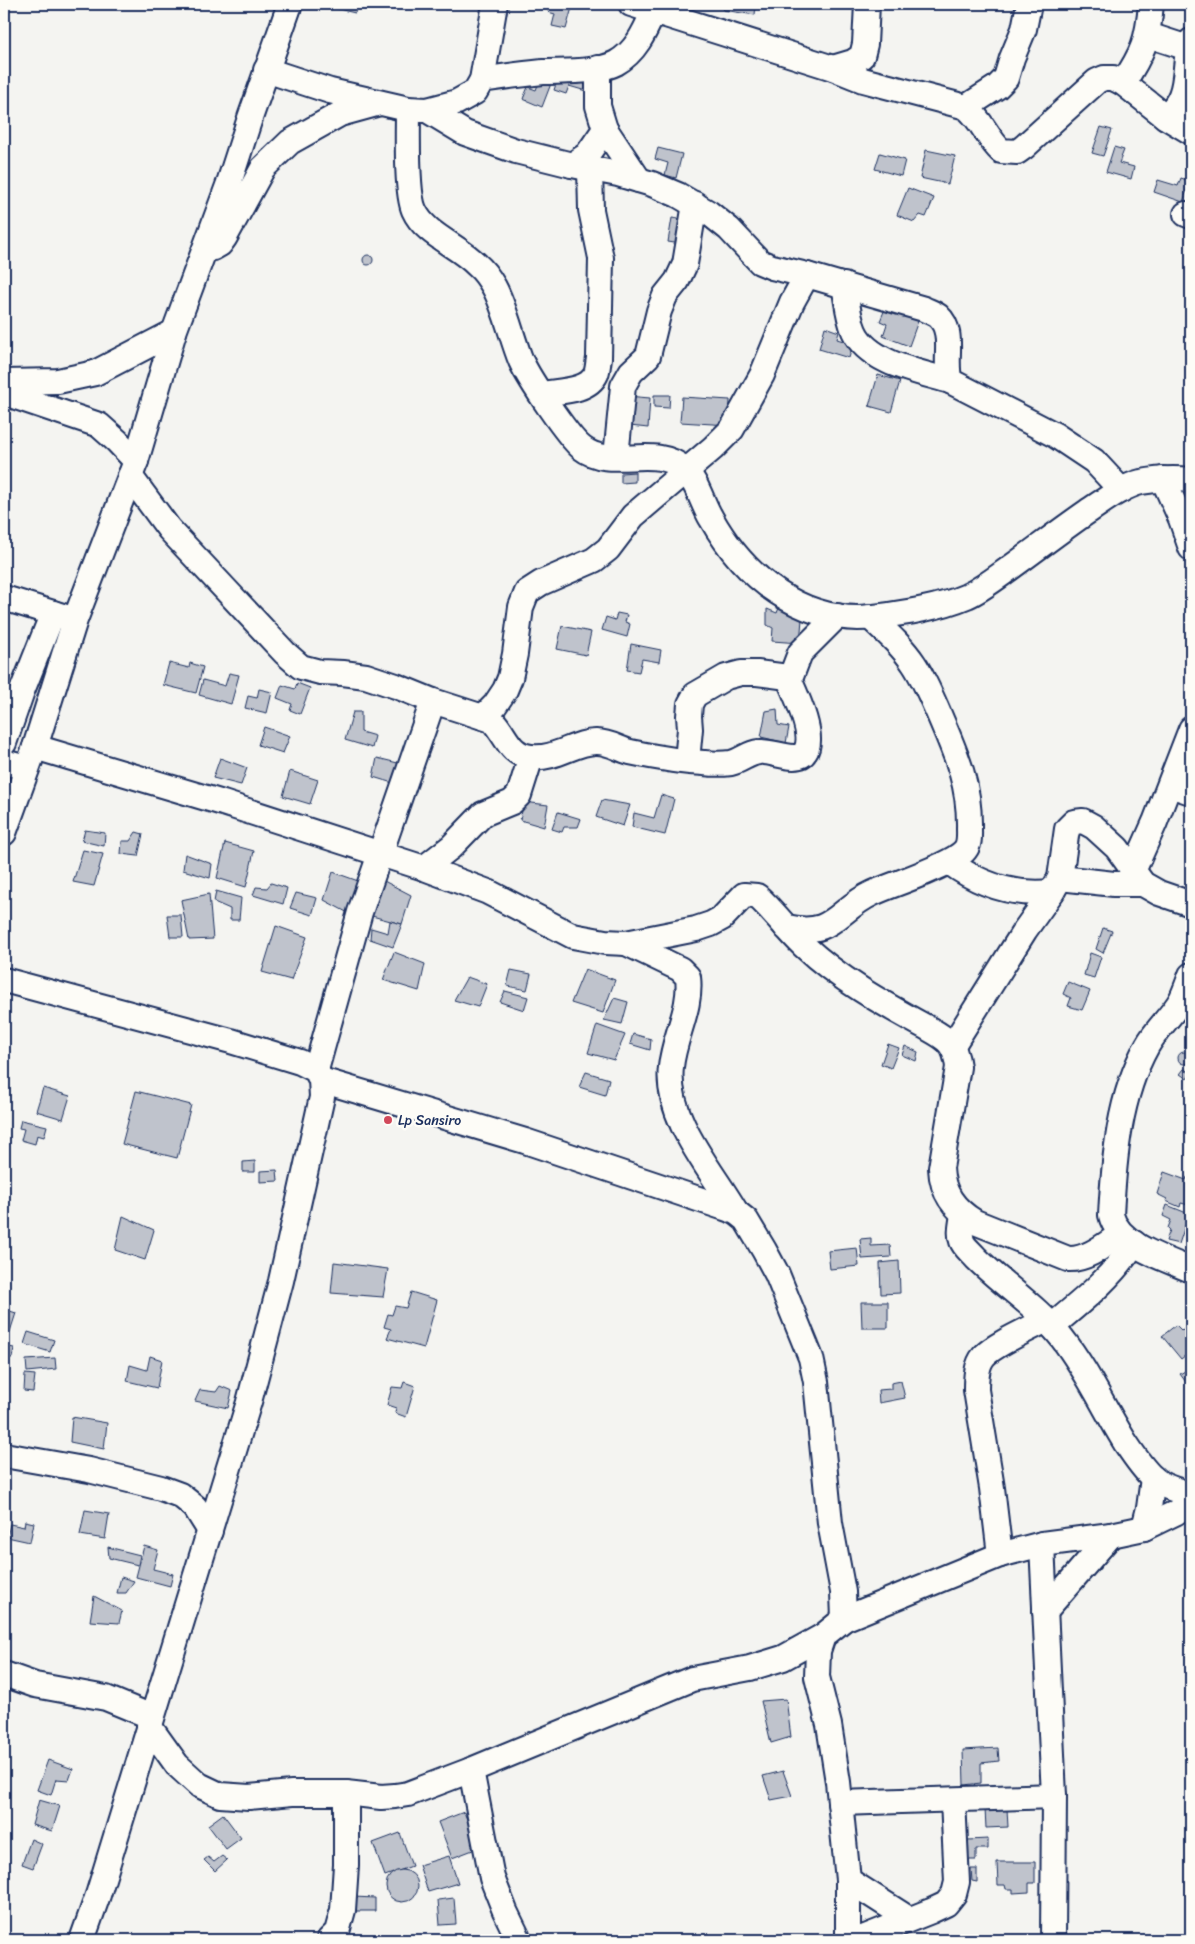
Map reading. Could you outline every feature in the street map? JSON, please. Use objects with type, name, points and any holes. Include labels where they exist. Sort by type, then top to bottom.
[{"type":"street","points":[[4,743],[25,682],[64,616],[133,469],[174,332],[229,183],[290,4]]},
{"type":"street","points":[[417,109],[457,102],[475,92],[482,80],[495,4]]},
{"type":"street","points":[[631,4],[833,68],[863,80],[966,106],[976,115],[994,144],[1001,151],[1017,152],[1041,133],[1096,81],[1104,78],[1113,78],[1123,83],[1166,117],[1191,132]]},
{"type":"street","points":[[863,80],[862,56],[865,44],[867,4]]},
{"type":"street","points":[[966,106],[997,88],[1006,78],[1024,29],[1029,4]]},
{"type":"street","points":[[1123,83],[1143,50],[1148,35],[1151,4]]},
{"type":"street","points":[[482,80],[542,72],[598,68],[615,63],[633,49],[646,30],[654,11]]},
{"type":"street","points":[[1148,35],[1190,45],[1182,94],[1166,117]]},
{"type":"street","points":[[833,68],[853,62],[862,56]]},
{"type":"street","points":[[598,68],[598,106],[605,129],[639,180]]},
{"type":"street","points":[[266,70],[330,91],[417,109],[465,133],[516,151],[652,184],[695,204],[709,213],[729,229],[760,262],[772,267],[924,308],[938,316],[947,329],[947,365],[950,381]]},
{"type":"street","points":[[204,251],[220,244],[262,168],[290,142],[340,114],[381,102]]},
{"type":"street","points":[[417,109],[409,171],[413,208],[422,223],[477,264],[494,288],[522,364],[572,438],[584,450],[598,456],[654,457],[671,460],[686,470],[710,517],[726,542],[765,584],[793,603],[837,616],[870,618],[940,605],[968,595],[996,578],[1061,530],[1121,490],[1140,483],[1163,479],[1191,480]]},
{"type":"street","points":[[542,394],[576,388],[590,383],[596,374],[599,358],[601,258],[581,167],[605,129]]},
{"type":"street","points":[[229,183],[255,179]]},
{"type":"street","points":[[616,457],[623,386],[631,372],[648,356],[659,311],[665,296],[677,281],[685,264],[695,204]]},
{"type":"street","points":[[772,267],[792,302]]},
{"type":"street","points":[[483,717],[495,705],[510,678],[515,654],[520,607],[527,592],[541,583],[594,560],[608,549],[634,516],[713,448],[732,429],[762,375],[792,302],[807,275]]},
{"type":"street","points":[[844,285],[853,330],[861,343],[873,354],[922,373],[950,381],[1056,435],[1094,461],[1121,490]]},
{"type":"street","points":[[6,393],[95,373],[174,332]]},
{"type":"street","points":[[6,393],[99,425],[117,441],[168,529],[285,654],[301,667],[320,672],[342,672],[366,676],[433,701],[492,720],[499,727],[510,747],[520,754],[531,757],[549,756],[596,742],[656,757],[704,763],[732,763],[760,751],[795,757],[802,756],[807,750],[808,733],[804,717],[788,676]]},
{"type":"street","points":[[1163,479],[1181,519],[1191,548]]},
{"type":"street","points":[[4,598],[64,616]]},
{"type":"street","points":[[4,833],[10,793],[31,757],[64,616]]},
{"type":"street","points":[[687,761],[690,704],[695,695],[726,677],[741,673],[757,672],[788,676],[792,674],[800,654],[837,616]]},
{"type":"street","points":[[786,927],[799,930],[818,929],[870,894],[949,862],[967,848],[969,841],[968,799],[963,772],[929,692],[915,665],[898,644],[870,618]]},
{"type":"street","points":[[82,1940],[98,1894],[249,1402],[282,1281],[322,1098],[319,1075],[360,912],[433,701]]},
{"type":"street","points":[[1138,876],[1155,822],[1180,788],[1191,729]]},
{"type":"street","points":[[4,762],[31,757],[223,803],[424,868],[488,892],[574,936],[605,942],[626,943],[696,929],[722,918],[744,896],[749,894],[757,896],[803,945],[828,966],[884,1004],[942,1036],[952,1045],[957,1054],[958,1067],[941,1168],[942,1181],[947,1195],[963,1214],[975,1222],[1068,1259],[1076,1260],[1127,1239]]},
{"type":"street","points":[[424,868],[451,847],[483,814],[512,802],[519,795],[531,757]]},
{"type":"street","points":[[952,1045],[1056,885],[1067,829],[1074,822],[1083,821],[1094,827],[1117,848],[1138,876],[1159,893],[1188,901]]},
{"type":"street","points":[[949,862],[976,880],[996,888],[1026,893],[1056,885],[1114,884],[1138,876]]},
{"type":"street","points":[[626,943],[680,969],[688,977],[688,1000],[671,1068],[672,1089],[676,1108],[685,1130],[736,1212],[746,1220],[777,1274],[811,1358],[816,1382],[830,1523],[843,1592],[844,1619]]},
{"type":"street","points":[[4,980],[232,1040],[300,1062],[319,1075],[534,1144],[736,1212]]},
{"type":"street","points":[[1188,991],[1148,1044],[1135,1068],[1125,1103],[1118,1143],[1111,1215],[1113,1224],[1127,1239],[1191,1270]]},
{"type":"street","points":[[963,1214],[961,1236],[963,1243],[990,1272],[1049,1323],[1076,1357],[1105,1410],[1136,1458],[1153,1478],[1166,1486],[1191,1494]]},
{"type":"street","points":[[1000,1555],[992,1488],[976,1390],[976,1373],[984,1356],[989,1352],[1049,1323],[1108,1277],[1126,1256],[1127,1239]]},
{"type":"street","points":[[4,1455],[89,1470],[180,1494],[195,1507],[210,1531]]},
{"type":"street","points":[[1144,1528],[1150,1508],[1153,1478]]},
{"type":"street","points":[[5,1679],[106,1698],[151,1722],[178,1765],[198,1786],[220,1795],[248,1797],[292,1793],[346,1793],[381,1797],[395,1796],[408,1794],[471,1770],[692,1678],[750,1668],[783,1658],[823,1636],[844,1619],[1000,1555],[1042,1544],[1111,1535],[1144,1528],[1175,1513],[1191,1502]]},
{"type":"street","points":[[1045,1611],[1111,1535]]},
{"type":"street","points":[[1042,1544],[1054,1796],[1053,1940]]},
{"type":"street","points":[[823,1636],[818,1651],[817,1677],[829,1725],[840,1804],[848,1880],[848,1940]]},
{"type":"street","points":[[783,1658],[817,1677]]},
{"type":"street","points":[[471,1770],[492,1878],[519,1940]]},
{"type":"street","points":[[335,1937],[342,1910],[346,1865],[346,1793]]},
{"type":"street","points":[[840,1804],[1054,1796]]},
{"type":"street","points":[[858,1940],[946,1904],[954,1894],[957,1882],[953,1800]]},
{"type":"street","points":[[848,1880],[909,1919]]},
{"type":"building","points":[[331,4],[357,4],[355,13],[330,7]]},
{"type":"building","points":[[551,4],[573,4],[566,29],[552,26],[555,14],[548,12]]},
{"type":"building","points":[[724,4],[756,4],[755,15],[723,10]]},
{"type":"building","points":[[560,72],[589,81],[586,91],[569,86],[566,94],[554,90]]},
{"type":"building","points":[[541,77],[552,81],[542,107],[523,99],[528,87],[536,90]]},
{"type":"building","points":[[1101,127],[1112,130],[1103,156],[1092,153]]},
{"type":"building","points":[[1114,147],[1124,150],[1119,163],[1134,167],[1131,179],[1106,172]]},
{"type":"building","points":[[658,148],[682,154],[676,178],[665,175],[668,163],[655,159]]},
{"type":"building","points":[[926,150],[955,156],[948,184],[920,178]]},
{"type":"building","points":[[880,153],[905,160],[901,176],[875,169]]},
{"type":"building","points":[[1181,178],[1190,181],[1183,202],[1154,192],[1158,180],[1178,186]]},
{"type":"building","points":[[908,188],[934,198],[926,217],[920,215],[914,222],[897,215]]},
{"type":"building","points":[[672,218],[685,220],[681,244],[668,242]]},
{"type":"building","points":[[366,255],[370,255],[373,260],[372,264],[366,265],[363,262],[363,258]]},
{"type":"building","points":[[885,309],[916,311],[913,318],[918,321],[909,346],[883,336],[887,324],[880,321]]},
{"type":"building","points":[[825,327],[839,332],[837,339],[853,344],[849,358],[819,349]]},
{"type":"building","points":[[878,375],[900,381],[891,412],[869,406]]},
{"type":"building","points":[[654,395],[670,395],[669,408],[654,407]]},
{"type":"building","points":[[627,396],[650,398],[648,428],[630,426]]},
{"type":"building","points":[[682,397],[730,400],[729,425],[680,422]]},
{"type":"building","points":[[635,472],[635,482],[621,483],[621,473]]},
{"type":"building","points":[[780,605],[803,607],[800,643],[772,641],[773,628],[767,625],[767,609],[777,613]]},
{"type":"building","points":[[617,613],[627,615],[625,622],[630,624],[627,637],[602,630],[606,617],[615,620]]},
{"type":"building","points":[[562,626],[591,632],[586,655],[557,649]]},
{"type":"building","points":[[631,644],[661,650],[659,662],[642,659],[639,672],[627,670]]},
{"type":"building","points":[[169,663],[189,668],[190,663],[203,667],[196,693],[163,685]]},
{"type":"building","points":[[229,673],[239,675],[231,704],[199,695],[203,680],[225,686]]},
{"type":"building","points":[[297,683],[310,688],[300,714],[290,710],[292,704],[277,698],[282,685],[295,689]]},
{"type":"building","points":[[259,689],[272,692],[267,713],[245,708],[248,696],[257,698]]},
{"type":"building","points":[[777,709],[778,725],[789,727],[786,743],[761,737],[766,711]]},
{"type":"building","points":[[353,712],[361,712],[361,732],[375,736],[372,748],[345,740]]},
{"type":"building","points":[[264,727],[290,736],[283,753],[258,745]]},
{"type":"building","points":[[220,758],[247,768],[241,785],[213,778]]},
{"type":"building","points":[[377,758],[402,764],[396,784],[373,777]]},
{"type":"building","points":[[290,771],[318,780],[310,804],[283,796]]},
{"type":"building","points":[[661,795],[674,799],[665,835],[632,827],[634,813],[654,818]]},
{"type":"building","points":[[602,800],[630,805],[623,826],[596,817]]},
{"type":"building","points":[[524,802],[548,805],[544,827],[520,820]]},
{"type":"building","points":[[558,812],[581,819],[578,827],[564,827],[562,832],[552,829]]},
{"type":"building","points":[[85,830],[105,833],[104,846],[82,841]]},
{"type":"building","points":[[136,832],[143,834],[138,856],[121,854],[122,841],[130,841]]},
{"type":"building","points":[[225,843],[254,851],[246,887],[217,878]]},
{"type":"building","points":[[83,850],[103,854],[94,886],[73,882]]},
{"type":"building","points":[[185,854],[212,864],[210,878],[183,870]]},
{"type":"building","points":[[333,872],[361,882],[352,915],[324,900]]},
{"type":"building","points":[[382,880],[411,895],[402,924],[368,915]]},
{"type":"building","points":[[271,883],[287,888],[283,904],[253,895],[256,887],[267,888]]},
{"type":"building","points":[[216,891],[241,898],[239,920],[230,920],[230,909],[214,902]]},
{"type":"building","points":[[296,893],[317,898],[312,915],[290,908]]},
{"type":"building","points":[[209,894],[213,939],[189,940],[181,900]]},
{"type":"building","points":[[167,915],[181,915],[183,937],[170,937]]},
{"type":"building","points":[[390,921],[402,924],[393,947],[370,939],[371,928],[388,933]]},
{"type":"building","points":[[276,926],[307,937],[291,980],[262,972]]},
{"type":"building","points":[[1103,928],[1112,931],[1103,953],[1096,949]]},
{"type":"building","points":[[394,952],[425,964],[419,991],[383,980]]},
{"type":"building","points":[[1090,953],[1101,957],[1094,978],[1084,975]]},
{"type":"building","points":[[585,969],[615,980],[603,1013],[571,1003]]},
{"type":"building","points":[[511,970],[531,974],[527,990],[507,986]]},
{"type":"building","points":[[467,977],[487,984],[478,1007],[454,1000]]},
{"type":"building","points":[[1068,982],[1090,991],[1082,1010],[1068,1006],[1071,998],[1063,994]]},
{"type":"building","points":[[505,991],[528,997],[524,1010],[500,1002]]},
{"type":"building","points":[[614,998],[628,1002],[622,1024],[604,1020]]},
{"type":"building","points":[[597,1025],[625,1035],[614,1060],[588,1053]]},
{"type":"building","points":[[633,1034],[651,1039],[650,1050],[630,1044]]},
{"type":"building","points":[[888,1044],[899,1048],[891,1068],[881,1064]]},
{"type":"building","points":[[905,1046],[918,1052],[916,1061],[902,1055]]},
{"type":"building","points":[[1184,1052],[1190,1058],[1184,1064],[1178,1058]]},
{"type":"building","points":[[1184,1069],[1191,1073],[1187,1079],[1180,1074]]},
{"type":"building","points":[[586,1072],[609,1079],[605,1095],[579,1087]]},
{"type":"building","points":[[43,1088],[70,1096],[63,1119],[36,1111]]},
{"type":"building","points":[[136,1091],[191,1105],[177,1158],[122,1144]]},
{"type":"building","points":[[21,1120],[47,1126],[44,1137],[37,1135],[35,1144],[21,1140],[24,1129],[19,1128]]},
{"type":"building","points":[[255,1161],[255,1172],[243,1172],[243,1162]]},
{"type":"building","points":[[277,1170],[278,1181],[260,1182],[260,1171]]},
{"type":"building","points":[[1164,1172],[1186,1180],[1187,1177],[1191,1178],[1191,1202],[1189,1205],[1181,1203],[1180,1207],[1166,1201],[1167,1199],[1157,1194]]},
{"type":"building","points":[[1167,1205],[1189,1214],[1179,1244],[1166,1241],[1171,1220],[1163,1216]]},
{"type":"building","points":[[123,1216],[154,1230],[145,1260],[115,1250]]},
{"type":"building","points":[[871,1238],[871,1246],[890,1245],[891,1257],[862,1259],[860,1239]]},
{"type":"building","points":[[857,1248],[859,1266],[830,1269],[828,1251]]},
{"type":"building","points":[[899,1261],[900,1293],[881,1294],[880,1263]]},
{"type":"building","points":[[334,1262],[388,1269],[383,1297],[331,1293]]},
{"type":"building","points":[[411,1292],[437,1300],[424,1348],[387,1338],[391,1329],[384,1327],[388,1314],[392,1315],[395,1306],[406,1308]]},
{"type":"building","points":[[861,1302],[888,1302],[888,1328],[862,1328]]},
{"type":"building","points":[[4,1309],[16,1313],[7,1341],[4,1340]]},
{"type":"building","points":[[1176,1325],[1182,1331],[1184,1329],[1191,1338],[1191,1351],[1181,1359],[1162,1336]]},
{"type":"building","points":[[28,1332],[54,1340],[50,1352],[24,1344]]},
{"type":"building","points":[[4,1346],[14,1348],[12,1358],[4,1357]]},
{"type":"building","points":[[150,1356],[162,1360],[157,1388],[127,1381],[130,1365],[147,1370]]},
{"type":"building","points":[[55,1358],[56,1369],[27,1372],[26,1360]]},
{"type":"building","points":[[1191,1369],[1191,1389],[1180,1374]]},
{"type":"building","points":[[25,1374],[35,1375],[33,1392],[24,1391]]},
{"type":"building","points":[[901,1381],[905,1398],[879,1403],[878,1390],[891,1389],[891,1383]]},
{"type":"building","points":[[404,1382],[415,1386],[406,1417],[395,1413],[396,1408],[387,1405],[392,1387],[402,1388]]},
{"type":"building","points":[[220,1386],[232,1391],[228,1408],[195,1401],[200,1390],[216,1392]]},
{"type":"building","points":[[72,1417],[107,1423],[104,1449],[70,1442]]},
{"type":"building","points":[[85,1510],[109,1514],[105,1539],[80,1535]]},
{"type":"building","points":[[25,1521],[34,1523],[30,1542],[7,1537],[10,1524],[24,1527]]},
{"type":"building","points":[[144,1546],[158,1550],[153,1569],[173,1574],[170,1586],[136,1577]]},
{"type":"building","points":[[108,1547],[140,1555],[138,1565],[109,1558]]},
{"type":"building","points":[[121,1577],[134,1581],[126,1593],[117,1593]]},
{"type":"building","points":[[94,1596],[122,1611],[119,1623],[90,1621]]},
{"type":"building","points":[[786,1699],[791,1737],[771,1743],[761,1701]]},
{"type":"building","points":[[998,1748],[999,1761],[981,1763],[981,1783],[964,1785],[963,1750]]},
{"type":"building","points":[[48,1760],[73,1769],[69,1780],[56,1779],[51,1795],[37,1790]]},
{"type":"building","points":[[783,1771],[792,1796],[771,1800],[763,1776]]},
{"type":"building","points":[[39,1800],[60,1806],[52,1831],[32,1825]]},
{"type":"building","points":[[985,1809],[1007,1809],[1008,1827],[986,1828]]},
{"type":"building","points":[[464,1812],[478,1848],[452,1858],[438,1822]]},
{"type":"building","points":[[223,1814],[241,1838],[226,1849],[208,1825]]},
{"type":"building","points":[[400,1833],[412,1866],[385,1876],[373,1843]]},
{"type":"building","points":[[31,1839],[42,1844],[33,1868],[22,1864]]},
{"type":"building","points":[[988,1839],[988,1849],[976,1849],[976,1860],[968,1860],[968,1840]]},
{"type":"building","points":[[222,1856],[227,1860],[215,1871],[204,1860],[208,1857],[214,1862]]},
{"type":"building","points":[[449,1856],[458,1883],[428,1892],[419,1865]]},
{"type":"building","points":[[997,1862],[1035,1862],[1035,1883],[1029,1883],[1029,1892],[1013,1893],[1013,1889],[1006,1889],[1005,1885],[998,1885]]},
{"type":"building","points":[[971,1869],[977,1869],[977,1882],[972,1881]]},
{"type":"building","points":[[402,1870],[414,1874],[418,1886],[414,1898],[402,1902],[390,1898],[386,1886],[390,1874]]},
{"type":"building","points":[[354,1897],[375,1898],[375,1911],[354,1911]]},
{"type":"building","points":[[454,1898],[456,1924],[440,1925],[438,1900]]},
{"type":"place","name":"Lp Sansiro","points":[[388,1120]]}]
